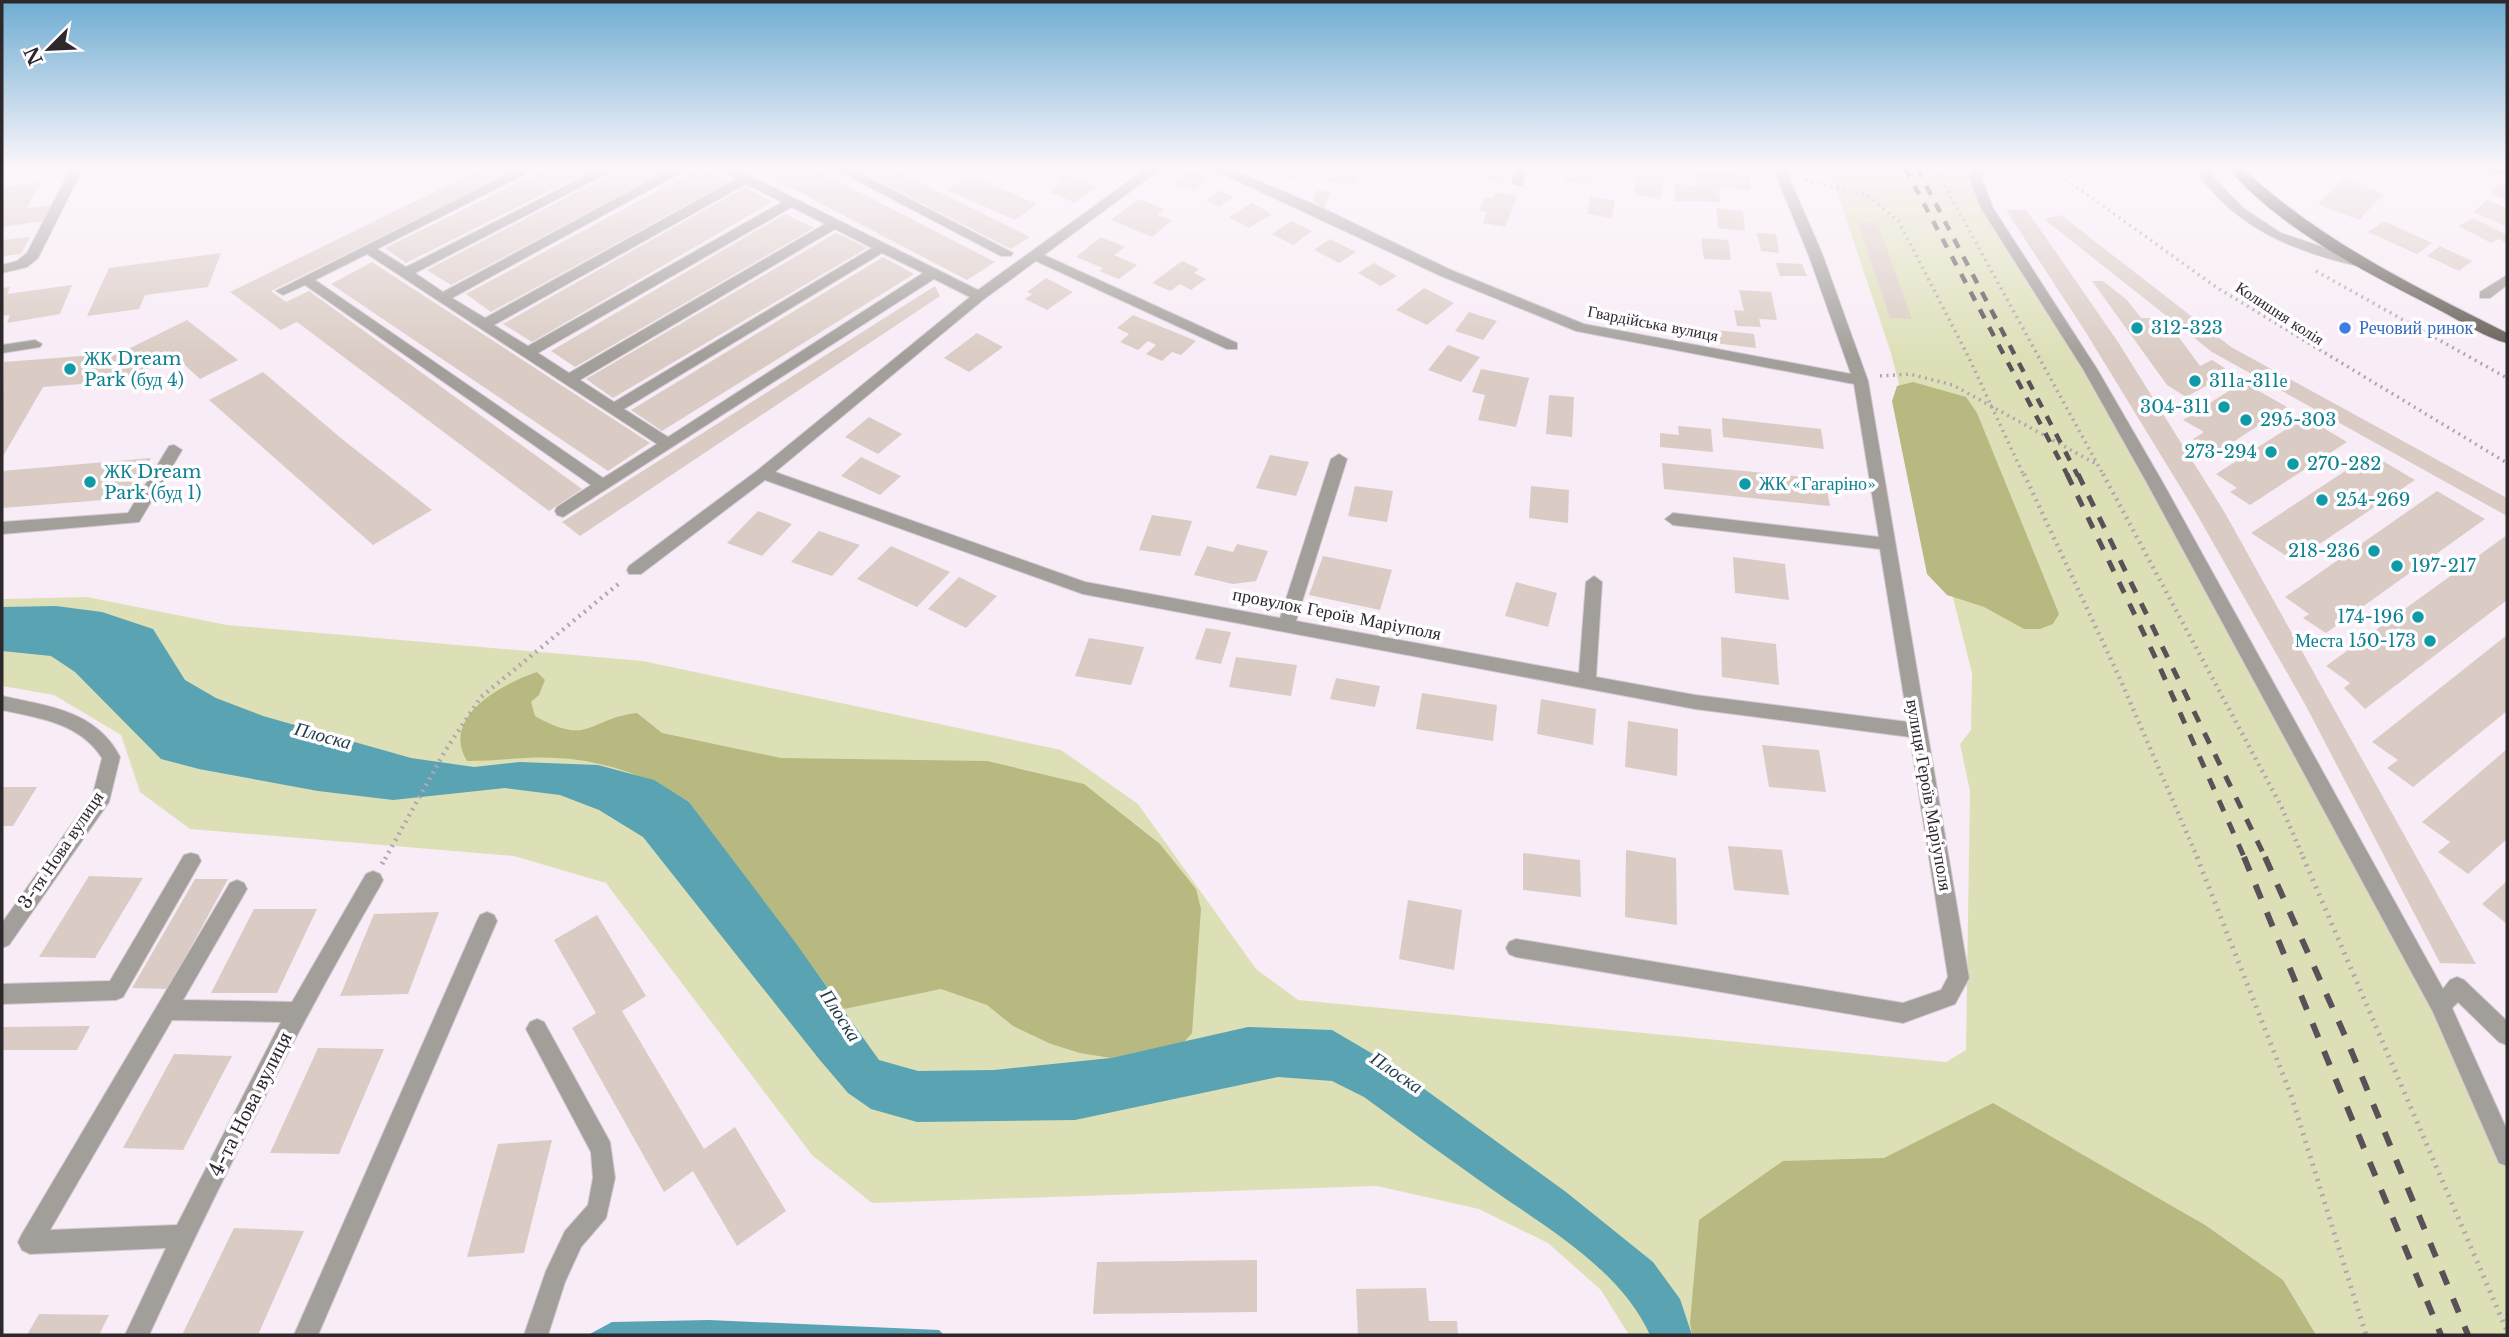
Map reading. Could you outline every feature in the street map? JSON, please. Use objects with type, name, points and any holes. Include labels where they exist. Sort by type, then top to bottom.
[{"type":"main road","points":[[2313,230],[2366,264],[2507,339]]},
{"type":"main road","points":[[2406,286],[2507,328]]},
{"type":"street","points":[[2,269],[22,264],[33,255],[46,230]]},
{"type":"street","points":[[283,291],[406,230]]},
{"type":"street","points":[[407,272],[489,230]]},
{"type":"street","points":[[445,296],[567,230]]},
{"type":"street","points":[[485,324],[653,230]]},
{"type":"street","points":[[529,352],[742,230]]},
{"type":"street","points":[[570,379],[824,230]]},
{"type":"street","points":[[847,230],[979,296]]},
{"type":"street","points":[[961,230],[1006,253]]},
{"type":"street","points":[[635,570],[763,474],[979,296],[1071,230]]},
{"type":"street","name":"Гвардійська вулиця","points":[[1357,230],[1446,273],[1581,328],[1861,381]]},
{"type":"street","name":"вулиця Героїв Маріуполя","points":[[1516,948],[1903,1013],[1948,997],[1959,978],[1861,381],[1805,230]]},
{"type":"street","points":[[2001,230],[2097,381],[2441,1006],[2507,1155]]},
{"type":"street","points":[[2266,230],[2290,243],[2366,264]]},
{"type":"street","points":[[614,408],[881,248]]},
{"type":"street","points":[[368,249],[445,296],[668,444]]},
{"type":"street","points":[[1036,256],[1232,346]]},
{"type":"street","points":[[563,511],[933,273]]},
{"type":"street","points":[[2485,295],[2507,279]]},
{"type":"street","points":[[306,280],[603,486]]},
{"type":"street","points":[[2,349],[34,344]]},
{"type":"street","points":[[2,528],[133,518],[174,450]]},
{"type":"street","points":[[1286,625],[1339,459]]},
{"type":"street","name":"провулок Героїв Маріуполя","points":[[763,474],[1083,588],[1695,702],[1918,731]]},
{"type":"street","points":[[1673,519],[1887,544]]},
{"type":"street","points":[[1587,682],[1594,582]]},
{"type":"street","name":"3-тя Нова вулиця","points":[[2,703],[61,716],[99,738],[111,757],[102,796],[2,939]]},
{"type":"street","points":[[2,994],[116,989],[191,861]]},
{"type":"street","name":"4-та Нова вулиця","points":[[137,1335],[183,1236],[296,1012],[373,880]]},
{"type":"street","points":[[183,1236],[30,1242],[237,889]]},
{"type":"street","points":[[306,1335],[487,921]]},
{"type":"street","points":[[2441,1006],[2456,987],[2507,1035]]},
{"type":"street","points":[[167,1010],[296,1012]]},
{"type":"street","points":[[536,1335],[554,1279],[573,1239],[598,1210],[604,1178],[602,1150],[537,1029]]},
{"type":"path","points":[[1903,230],[1993,408],[2121,681],[2208,882],[2291,1095],[2366,1335]]},
{"type":"path","points":[[1969,230],[2099,465],[2281,806],[2507,1331]]},
{"type":"path","name":"Колишня колія","points":[[2133,230],[2322,355],[2507,463]]},
{"type":"path","points":[[2309,267],[2507,378]]},
{"type":"path","points":[[1861,381],[1876,376],[1910,374],[1953,385],[2099,465]]},
{"type":"path","points":[[373,880],[445,751],[481,697],[635,570]]},
{"type":"green space","points":[[1850,230],[2004,230],[2090,369],[2441,1006],[2507,1155],[2507,1335],[1629,1335],[1601,1290],[1548,1243],[1479,1209],[1377,1186],[872,1203],[812,1155],[606,883],[514,856],[190,829],[140,792],[121,735],[54,695],[2,686],[2,599],[87,597],[227,625],[643,661],[1061,750],[1138,804],[1256,969],[1298,1000],[1946,1062],[1966,1050],[1970,791],[1960,744],[1971,730],[1972,673],[1891,353]]},
{"type":"green space","points":[[1913,382],[1966,397],[1977,413],[2059,614],[2053,624],[2040,629],[2024,629],[1984,607],[1947,595],[1927,574],[1892,401],[1897,386]]},
{"type":"green space","points":[[537,672],[545,680],[539,695],[531,702],[535,716],[567,729],[588,728],[637,713],[662,733],[781,758],[987,761],[1084,784],[1160,844],[1196,889],[1201,909],[1192,1033],[1184,1042],[1111,1058],[1080,1053],[1051,1044],[1013,1026],[987,1005],[941,989],[844,1009],[689,802],[651,781],[591,762],[548,758],[467,761],[461,745],[462,730],[468,717],[492,694]]},
{"type":"green space","points":[[1993,1103],[2205,1225],[2283,1280],[2316,1335],[1692,1335],[1690,1323],[1699,1220],[1783,1161],[1884,1158]]},
{"type":"water","name":"Плоска","points":[[56,606],[102,612],[153,629],[185,680],[216,698],[263,716],[411,758],[474,767],[520,762],[598,765],[654,780],[689,802],[795,942],[879,1060],[918,1071],[994,1070],[1111,1058],[1248,1027],[1332,1030],[1390,1064],[1566,1192],[1653,1262],[1680,1299],[1692,1335],[1650,1335],[1621,1290],[1581,1252],[1364,1097],[1332,1081],[1278,1077],[1075,1120],[917,1122],[871,1109],[848,1093],[819,1059],[643,837],[599,810],[560,795],[505,788],[393,800],[318,791],[199,769],[161,759],[75,672],[51,656],[2,651],[2,607]]},
{"type":"water","points":[[709,1320],[939,1330],[944,1335],[588,1335],[612,1322]]},
{"type":"building","points":[[356,230],[394,230],[271,291],[286,302],[309,291],[582,489],[549,511],[297,322],[281,330],[230,292]]},
{"type":"building","points":[[421,230],[471,230],[406,263],[385,248]]},
{"type":"building","points":[[503,230],[554,230],[451,285],[427,270]]},
{"type":"building","points":[[584,230],[640,230],[491,312],[466,294]]},
{"type":"building","points":[[668,230],[723,230],[532,342],[503,324]]},
{"type":"building","points":[[757,230],[810,230],[575,367],[551,351]]},
{"type":"building","points":[[872,230],[933,230],[995,262],[967,280]]},
{"type":"building","points":[[975,230],[1017,230],[1030,237],[1011,249]]},
{"type":"building","points":[[1136,230],[1160,230],[1152,237]]},
{"type":"building","points":[[1277,230],[1312,231],[1293,245],[1272,234]]},
{"type":"building","points":[[1860,230],[1880,230],[1912,319],[1890,318]]},
{"type":"building","points":[[2019,230],[2040,230],[2118,342],[2225,513],[2476,964],[2440,963],[2306,706],[2195,511],[2085,331]]},
{"type":"building","points":[[2058,230],[2081,230],[2231,347],[2507,498],[2507,516],[2212,352]]},
{"type":"building","points":[[2404,230],[2432,243],[2417,254],[2368,232]]},
{"type":"building","points":[[2467,230],[2498,230],[2507,235],[2507,243],[2499,239],[2491,243]]},
{"type":"building","points":[[836,233],[867,248],[613,398],[586,379]]},
{"type":"building","points":[[1757,233],[1776,234],[1779,253],[1761,251]]},
{"type":"building","points":[[30,237],[21,254],[2,256],[2,240]]},
{"type":"building","points":[[1101,237],[1125,247],[1114,255],[1137,265],[1119,279],[1099,271],[1103,268],[1076,257]]},
{"type":"building","points":[[1701,238],[1728,240],[1731,260],[1704,259]]},
{"type":"building","points":[[1330,239],[1356,252],[1339,263],[1314,250]]},
{"type":"building","points":[[2440,246],[2472,261],[2459,271],[2427,256]]},
{"type":"building","points":[[221,253],[208,287],[145,295],[139,309],[87,316],[109,268]]},
{"type":"building","points":[[883,257],[914,274],[662,431],[631,410]]},
{"type":"building","points":[[1182,261],[1199,269],[1194,273],[1206,279],[1191,290],[1180,284],[1170,291],[1152,283]]},
{"type":"building","points":[[372,262],[650,443],[608,471],[331,284]]},
{"type":"building","points":[[1374,263],[1397,276],[1381,286],[1358,273]]},
{"type":"building","points":[[1776,263],[1802,264],[1807,276],[1780,276]]},
{"type":"building","points":[[1046,278],[1073,292],[1047,310],[1025,299],[1032,294],[1027,292]]},
{"type":"building","points":[[2092,281],[2103,281],[2127,300],[2141,318],[2153,318],[2167,337],[2178,336],[2200,366],[2212,360],[2231,372],[2186,397],[2167,385]]},
{"type":"building","points":[[72,285],[60,314],[7,323],[10,315],[2,316],[2,288],[10,287],[7,294]]},
{"type":"building","points":[[935,286],[940,296],[580,536],[562,522]]},
{"type":"building","points":[[1424,288],[1454,303],[1427,325],[1396,310]]},
{"type":"building","points":[[1739,290],[1771,292],[1777,320],[1759,319],[1761,327],[1737,326],[1734,310],[1744,311]]},
{"type":"building","points":[[1469,312],[1497,321],[1483,340],[1455,331]]},
{"type":"building","points":[[1133,315],[1196,341],[1181,355],[1172,352],[1162,361],[1146,354],[1156,345],[1148,341],[1138,350],[1120,342],[1129,334],[1117,328]]},
{"type":"building","points":[[187,320],[238,360],[200,379],[175,356],[122,381],[43,387],[2,458],[4,362],[120,353]]},
{"type":"building","points":[[1696,328],[1754,334],[1756,348],[1697,341]]},
{"type":"building","points":[[977,333],[1003,347],[969,372],[944,358]]},
{"type":"building","points":[[1448,345],[1480,357],[1461,382],[1428,370]]},
{"type":"building","points":[[1481,369],[1529,378],[1516,427],[1478,420],[1485,395],[1472,392]]},
{"type":"building","points":[[263,372],[432,510],[373,545],[209,400]]},
{"type":"building","points":[[2243,382],[2287,407],[2216,453],[2193,439],[2204,432],[2183,420]]},
{"type":"building","points":[[1549,395],[1574,397],[1572,437],[1546,434]]},
{"type":"building","points":[[869,417],[902,434],[878,454],[845,437]]},
{"type":"building","points":[[2305,417],[2347,442],[2250,505],[2230,492],[2237,488],[2216,474]]},
{"type":"building","points":[[1722,418],[1821,429],[1824,449],[1723,437]]},
{"type":"building","points":[[1678,426],[1711,429],[1713,452],[1660,447],[1660,433],[1679,435]]},
{"type":"building","points":[[2371,454],[2415,480],[2294,561],[2251,533]]},
{"type":"building","points":[[1270,455],[1309,462],[1296,496],[1256,488]]},
{"type":"building","points":[[861,457],[901,476],[880,495],[841,476]]},
{"type":"building","name":"ЖК Dream Park (буд 1)","points":[[151,458],[129,498],[2,508],[2,471]]},
{"type":"building","name":"ЖК «Гагаріно»","points":[[1662,463],[1825,479],[1830,506],[1664,489]]},
{"type":"building","points":[[1355,486],[1393,491],[1387,522],[1348,516]]},
{"type":"building","points":[[1531,486],[1569,490],[1568,523],[1529,518]]},
{"type":"building","points":[[2437,491],[2485,519],[2326,633],[2303,618],[2309,614],[2285,597]]},
{"type":"building","points":[[758,511],[792,524],[762,556],[727,543]]},
{"type":"building","points":[[1152,515],[1192,521],[1180,556],[1139,550]]},
{"type":"building","points":[[819,531],[860,545],[832,576],[791,562]]},
{"type":"building","points":[[2507,535],[2507,600],[2365,709],[2344,688],[2350,683],[2326,666]]},
{"type":"building","points":[[1237,544],[1268,551],[1256,581],[1233,584],[1194,575],[1207,546],[1233,552]]},
{"type":"building","points":[[891,546],[950,572],[917,607],[857,579]]},
{"type":"building","points":[[1323,556],[1392,570],[1380,610],[1309,595]]},
{"type":"building","points":[[1733,557],[1785,564],[1789,600],[1735,593]]},
{"type":"building","points":[[959,577],[997,596],[966,628],[928,609]]},
{"type":"building","points":[[1516,582],[1557,593],[1548,627],[1505,616]]},
{"type":"building","points":[[1206,628],[1231,632],[1221,664],[1195,659]]},
{"type":"building","points":[[2507,635],[2507,711],[2413,787],[2387,768],[2398,760],[2372,742]]},
{"type":"building","points":[[1721,637],[1776,644],[1779,685],[1722,677]]},
{"type":"building","points":[[1089,638],[1144,647],[1131,685],[1075,676]]},
{"type":"building","points":[[1236,657],[1297,665],[1291,696],[1229,687]]},
{"type":"building","points":[[1336,678],[1380,686],[1375,707],[1330,699]]},
{"type":"building","points":[[1422,693],[1497,705],[1493,741],[1416,729]]},
{"type":"building","points":[[1541,699],[1596,709],[1593,745],[1537,734]]},
{"type":"building","points":[[1628,721],[1678,729],[1677,776],[1625,767]]},
{"type":"building","points":[[1762,745],[1819,750],[1826,792],[1769,787]]},
{"type":"building","points":[[2507,749],[2507,839],[2468,874],[2438,852],[2450,842],[2422,822]]},
{"type":"building","points":[[2,787],[37,787],[13,826],[2,826]]},
{"type":"building","points":[[1728,846],[1782,850],[1789,895],[1734,890]]},
{"type":"building","points":[[1626,850],[1676,858],[1677,925],[1625,917]]},
{"type":"building","points":[[1523,853],[1580,860],[1581,897],[1523,890]]},
{"type":"building","points":[[89,876],[143,878],[95,958],[39,957]]},
{"type":"building","points":[[195,879],[228,879],[168,989],[132,988]]},
{"type":"building","points":[[2507,881],[2507,924],[2482,904]]},
{"type":"building","points":[[1408,900],[1462,910],[1454,970],[1399,959]]},
{"type":"building","points":[[254,909],[317,909],[277,993],[211,993]]},
{"type":"building","points":[[439,912],[408,994],[340,996],[374,914]]},
{"type":"building","points":[[597,915],[646,996],[622,1011],[704,1149],[735,1127],[786,1211],[737,1246],[693,1171],[664,1192],[572,1028],[596,1013],[554,940]]},
{"type":"building","points":[[90,1026],[77,1050],[2,1050],[2,1027]]},
{"type":"building","points":[[318,1048],[384,1049],[339,1154],[270,1153]]},
{"type":"building","points":[[174,1054],[232,1056],[183,1150],[123,1148]]},
{"type":"building","points":[[552,1140],[524,1253],[467,1257],[498,1144]]},
{"type":"building","points":[[234,1228],[304,1231],[258,1335],[182,1335]]},
{"type":"building","points":[[1257,1260],[1257,1312],[1093,1314],[1097,1262]]},
{"type":"building","points":[[1426,1288],[1429,1321],[1457,1321],[1458,1335],[1358,1335],[1356,1289]]},
{"type":"building","points":[[39,1314],[109,1315],[99,1335],[27,1335]]},
{"type":"railway","points":[[1938,230],[2068,475]]},
{"type":"railway","points":[[1950,230],[2078,476]]},
{"type":"railway","points":[[2078,474],[2266,859]]},
{"type":"railway","points":[[2068,475],[2157,661],[2245,859]]},
{"type":"railway","points":[[2244,857],[2441,1335]]},
{"type":"railway","points":[[2265,857],[2346,1038],[2468,1335]]},
{"type":"place","name":"312-323","points":[[2137,328]]},
{"type":"place","name":"Речовий ринок","points":[[2345,328]]},
{"type":"place","name":"ЖК Dream Park (буд 4)","points":[[70,369]]},
{"type":"place","name":"311а-311е","points":[[2195,381]]},
{"type":"place","name":"304-311","points":[[2224,407]]},
{"type":"place","name":"295-303","points":[[2246,420]]},
{"type":"place","name":"273-294","points":[[2271,452]]},
{"type":"place","name":"270-282","points":[[2293,464]]},
{"type":"place","name":"ЖК Dream Park (буд 1)","points":[[90,482]]},
{"type":"place","name":"ЖК «Гагаріно»","points":[[1745,484]]},
{"type":"place","name":"254-269","points":[[2322,500]]},
{"type":"place","name":"218-236","points":[[2374,551]]},
{"type":"place","name":"197-217","points":[[2397,566]]},
{"type":"place","name":"174-196","points":[[2418,617]]},
{"type":"place","name":"Места 150-173","points":[[2430,641]]}]
